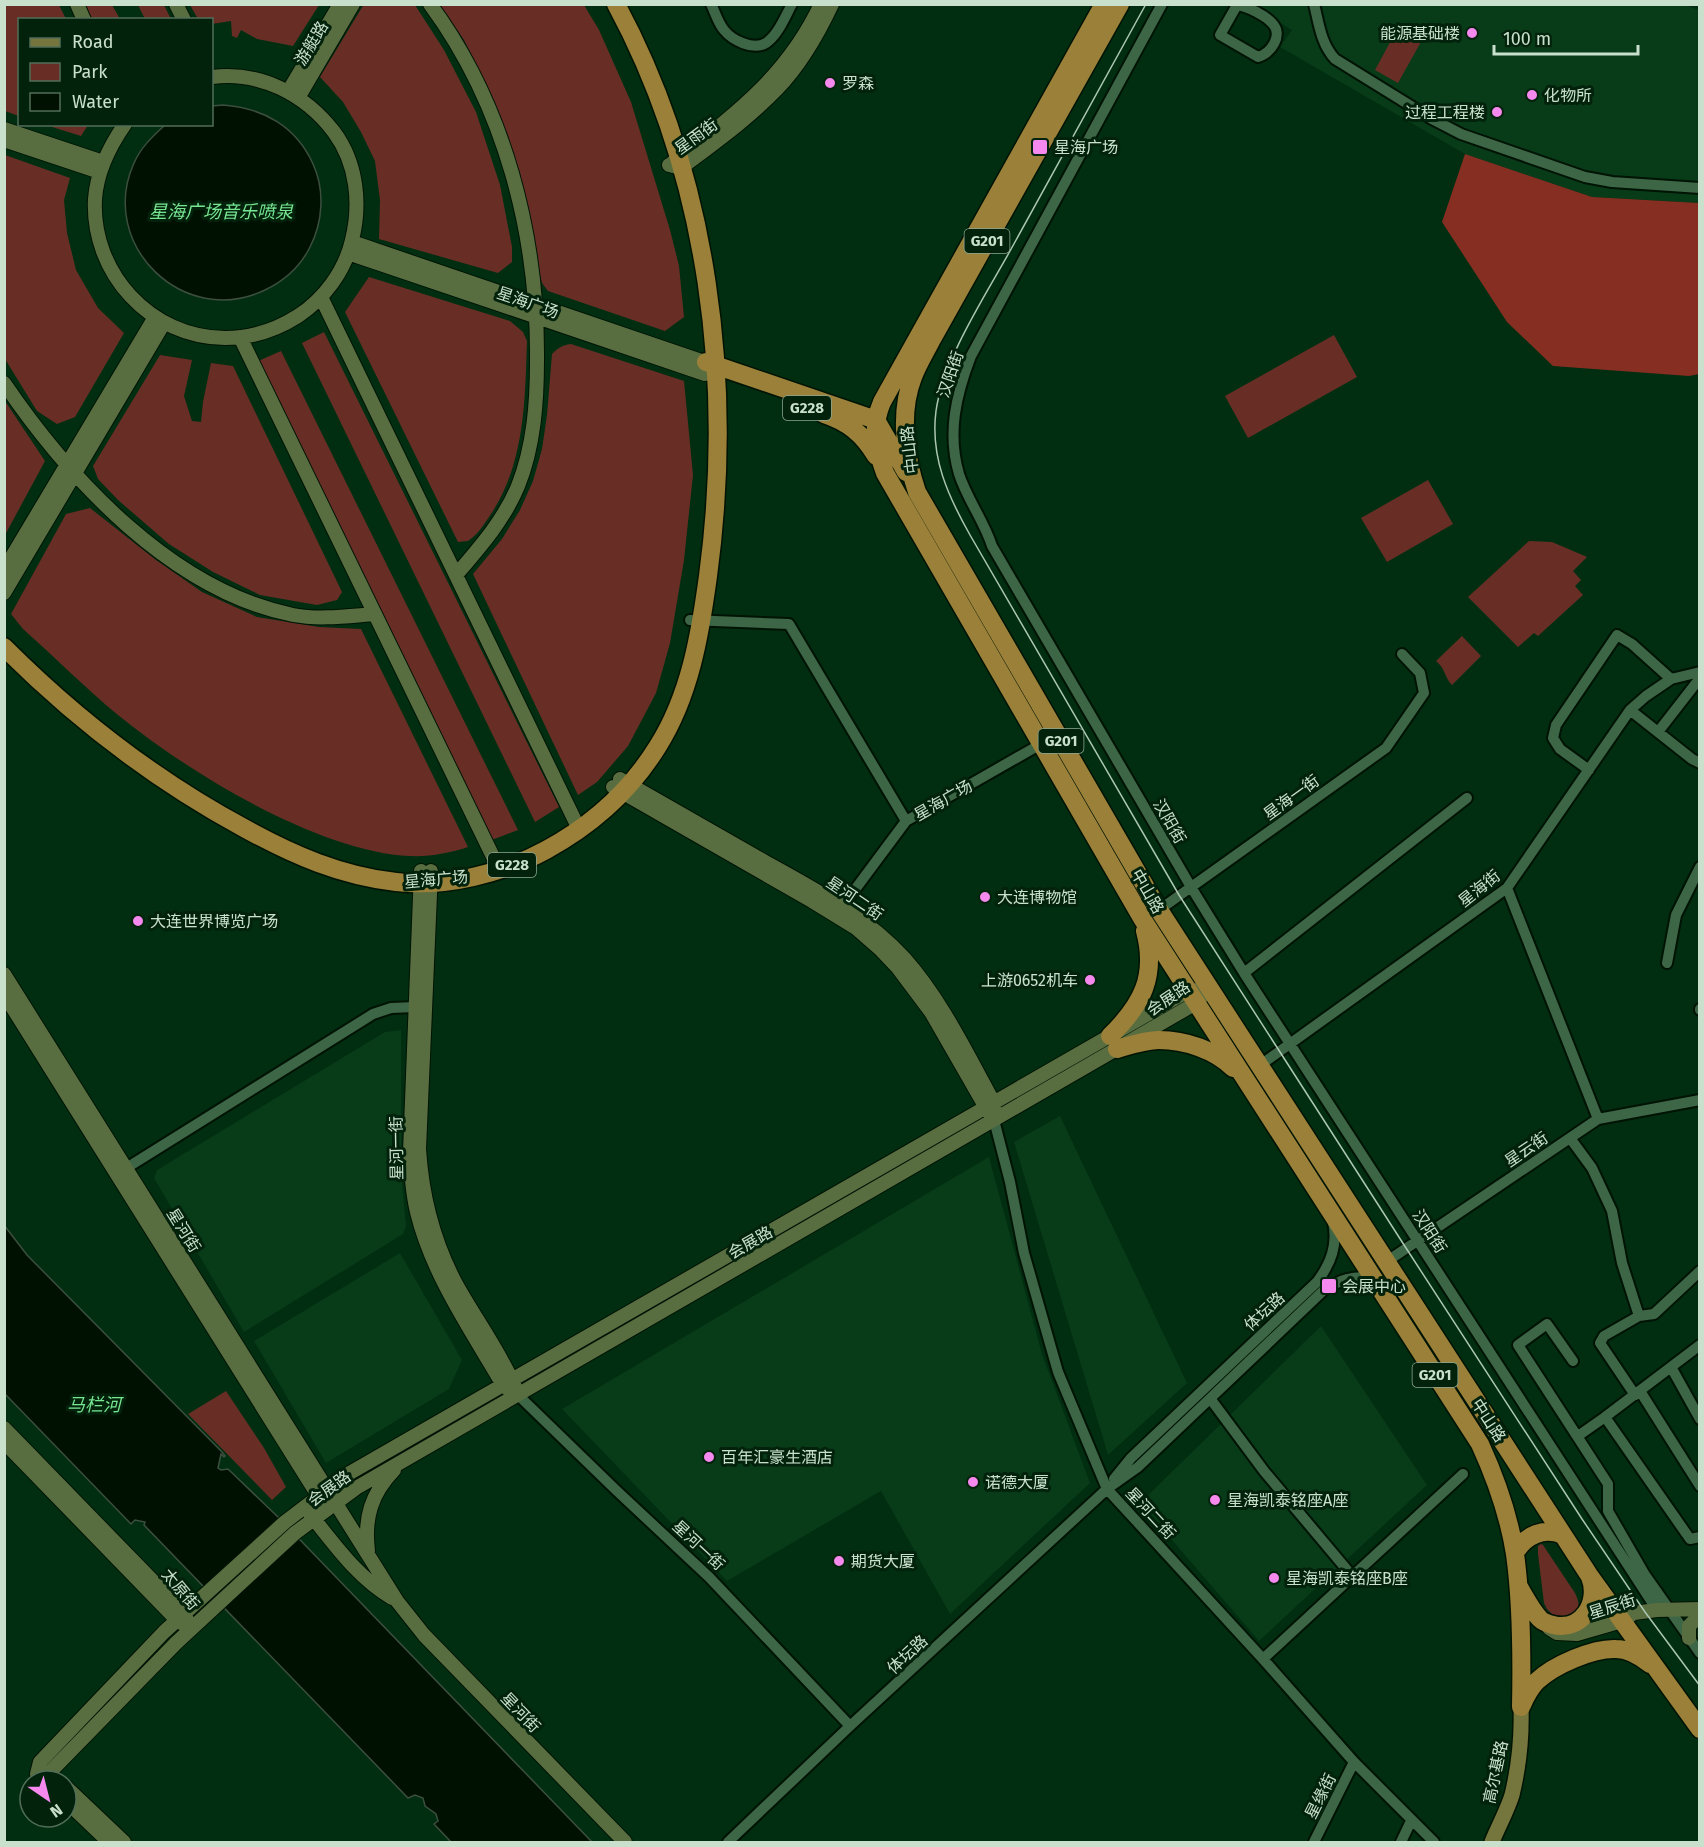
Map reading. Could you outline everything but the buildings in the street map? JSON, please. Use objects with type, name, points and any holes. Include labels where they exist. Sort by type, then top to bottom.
[{"type":"highway","name":"星海广场","points":[[603,4],[676,163]]},
{"type":"highway","name":"星海广场","points":[[4,632],[91,713],[183,781],[235,812],[315,852],[343,861],[444,882],[478,875],[497,865],[540,853],[577,824],[595,818],[621,785],[660,744],[677,710],[690,674],[696,620],[711,552],[716,504],[719,431],[710,370],[709,295],[693,215],[654,88],[616,4]]},
{"type":"highway","name":"中山路","points":[[1104,4],[882,402],[876,420],[875,433],[878,447],[885,473],[1143,920],[1480,1444],[1501,1497],[1515,1553],[1521,1707]]},
{"type":"highway","name":"中山路","points":[[1120,4],[932,339],[913,377],[908,395],[905,436],[911,474],[917,492],[1159,910],[1589,1575],[1611,1605],[1628,1617],[1656,1669],[1700,1729]]},
{"type":"highway","name":"G228","points":[[710,370],[876,420]]},
{"type":"highway","name":"G228","points":[[710,370],[840,419],[863,436],[885,473]]},
{"type":"highway","points":[[876,420],[917,492]]},
{"type":"highway","name":"星海广场","points":[[4,647],[49,691],[131,758],[179,791],[231,821],[311,862],[340,871],[400,883],[426,877]]},
{"type":"highway","points":[[1143,920],[1148,940],[1149,976],[1143,993],[1114,1042],[1137,1043],[1158,1040],[1194,1045],[1212,1053],[1245,1079]]},
{"type":"highway","points":[[1515,1553],[1519,1545],[1536,1533],[1554,1531],[1563,1535]]},
{"type":"highway","points":[[1518,1586],[1540,1620],[1560,1626],[1569,1625],[1585,1616],[1590,1607],[1594,1590],[1589,1575]]},
{"type":"highway","points":[[1521,1707],[1529,1691],[1539,1680],[1568,1662],[1591,1653],[1616,1649],[1631,1652],[1656,1669]]},
{"type":"main road","name":"高尔基路","points":[[1492,1842],[1511,1797],[1518,1764],[1521,1707]]},
{"type":"street","points":[[77,4],[83,18]]},
{"type":"street","points":[[176,4],[183,18]]},
{"type":"street","name":"游艇路","points":[[293,95],[340,4]]},
{"type":"street","name":"游艇路","points":[[293,95],[353,4]]},
{"type":"street","points":[[430,4],[463,58],[501,139],[527,231],[532,258],[536,310],[535,410],[531,441],[524,467],[511,501],[501,519],[456,575]]},
{"type":"street","points":[[711,4],[724,30],[747,46],[766,43],[775,34],[792,4]]},
{"type":"street","name":"星雨街","points":[[676,163],[770,81],[800,40],[821,4]]},
{"type":"street","name":"星雨街","points":[[676,163],[735,128],[778,88],[809,46],[832,4]]},
{"type":"street","name":"汉阳街","points":[[1162,4],[971,356],[955,406],[953,445],[960,475],[987,530],[992,546],[1191,887],[1244,973],[1663,1610]]},
{"type":"street","points":[[1314,4],[1323,43],[1335,59],[1432,119],[1461,134],[1585,177],[1612,182],[1700,188]]},
{"type":"street","points":[[1237,5],[1246,5],[1273,23],[1276,41],[1266,55],[1258,57],[1220,34],[1237,5]]},
{"type":"street","points":[[124,126],[114,139],[102,167],[95,198],[95,219],[105,259],[128,294],[142,308],[160,320],[196,335],[216,338],[254,335],[291,321],[321,297],[333,282],[350,248],[357,209],[352,171],[346,153],[336,136],[325,120],[311,107],[293,95],[258,80],[213,77]]},
{"type":"street","points":[[4,129],[102,167]]},
{"type":"street","points":[[4,140],[102,167]]},
{"type":"street","name":"星海广场","points":[[350,248],[710,370]]},
{"type":"street","points":[[321,297],[577,824]]},
{"type":"street","points":[[4,593],[71,470],[160,320]]},
{"type":"street","points":[[240,337],[497,865]]},
{"type":"street","points":[[4,383],[28,417],[88,489],[140,535],[186,569],[226,593],[258,607],[295,616],[334,618],[375,614]]},
{"type":"street","points":[[4,570],[71,470]]},
{"type":"street","points":[[696,620],[789,624],[906,821]]},
{"type":"street","points":[[1589,770],[1560,749],[1552,738],[1556,725],[1617,635],[1632,644],[1671,679]]},
{"type":"street","name":"星海一街","points":[[1159,910],[1386,748],[1424,693],[1420,673],[1402,654]]},
{"type":"street","name":"星海街","points":[[1259,1066],[1507,888],[1630,710],[1671,679],[1700,672]]},
{"type":"street","points":[[1658,732],[1700,678]]},
{"type":"street","points":[[1630,710],[1699,763]]},
{"type":"street","name":"星海广场","points":[[842,907],[906,821],[1041,744]]},
{"type":"street","name":"星河二街","points":[[621,785],[817,891],[862,920],[906,960],[926,986],[990,1105],[1010,1182],[1023,1253],[1058,1372],[1107,1489],[1354,1762],[1434,1842]]},
{"type":"street","name":"星河二街","points":[[621,785],[856,928],[898,968],[931,1012],[990,1105]]},
{"type":"street","points":[[1244,973],[1467,798]]},
{"type":"street","points":[[1667,963],[1676,915],[1700,867]]},
{"type":"street","name":"星河一街","points":[[426,877],[415,1007],[410,1152],[417,1212],[431,1252],[448,1289],[507,1383],[518,1395],[709,1576],[850,1726]]},
{"type":"street","name":"星河一街","points":[[426,877],[419,1149],[423,1192],[432,1228],[445,1262],[507,1383]]},
{"type":"street","points":[[1507,888],[1598,1119]]},
{"type":"street","name":"星河街","points":[[4,974],[122,1171],[323,1493]]},
{"type":"street","name":"会展路","points":[[191,1629],[296,1533],[356,1488],[994,1120],[1114,1042],[1209,988]]},
{"type":"street","name":"星河街","points":[[4,994],[122,1171]]},
{"type":"street","points":[[122,1171],[373,1014],[391,1008],[415,1007]]},
{"type":"street","name":"会展路","points":[[181,1617],[285,1522],[348,1474],[990,1105],[1114,1042]]},
{"type":"street","name":"星云街","points":[[1386,1262],[1598,1119],[1700,1100]]},
{"type":"street","points":[[1570,1138],[1592,1168],[1612,1211],[1622,1263],[1639,1316]]},
{"type":"street","name":"体坛路","points":[[1107,1489],[1131,1458],[1317,1282],[1326,1271],[1335,1245],[1332,1217]]},
{"type":"street","points":[[1700,1271],[1654,1314],[1639,1316],[1605,1336],[1600,1343],[1700,1486]]},
{"type":"street","name":"体坛路","points":[[728,1842],[1107,1489],[1138,1467],[1324,1290],[1349,1278],[1372,1278]]},
{"type":"street","points":[[1573,1361],[1547,1324],[1518,1345],[1608,1484],[1608,1511],[1663,1610],[1700,1653]]},
{"type":"street","points":[[1578,1436],[1700,1346]]},
{"type":"street","points":[[1671,1367],[1700,1419]]},
{"type":"street","points":[[1212,1401],[1264,1471],[1353,1577]]},
{"type":"street","points":[[1605,1417],[1690,1539],[1700,1537]]},
{"type":"street","name":"太原街","points":[[4,1428],[181,1617]]},
{"type":"street","name":"太原街","points":[[4,1442],[181,1617]]},
{"type":"street","points":[[369,1556],[366,1533],[368,1514],[374,1498],[382,1485],[408,1458]]},
{"type":"street","points":[[1263,1659],[1463,1474]]},
{"type":"street","points":[[323,1493],[336,1503]]},
{"type":"street","name":"星河街","points":[[336,1503],[397,1601],[424,1635],[625,1842]]},
{"type":"street","name":"星河街","points":[[305,1507],[352,1566],[366,1580],[397,1601]]},
{"type":"street","name":"星辰街","points":[[1540,1620],[1557,1633],[1567,1635],[1577,1634],[1628,1617],[1663,1610],[1700,1609]]},
{"type":"street","points":[[1689,1638],[1689,1626],[1700,1615]]},
{"type":"street","points":[[181,1617],[191,1629]]},
{"type":"street","name":"太原街","points":[[50,1769],[181,1617]]},
{"type":"street","name":"太原街","points":[[51,1769],[191,1629]]},
{"type":"street","name":"星缘街","points":[[1314,1842],[1354,1762]]},
{"type":"street","points":[[78,1798],[124,1842]]},
{"type":"street","points":[[78,1813],[109,1842]]},
{"type":"street","points":[[1401,1842],[1411,1821]]},
{"type":"shaded area","name":"化物所","points":[[1681,4],[1699,10],[1699,203],[1592,197],[1465,154],[1280,47],[1292,30],[1258,10],[1255,5]]},
{"type":"shaded area","points":[[1465,154],[1592,197],[1699,203],[1699,374],[1689,376],[1553,366],[1507,322],[1442,222]]},
{"type":"shaded area","points":[[401,1030],[401,1172],[406,1226],[403,1234],[244,1332],[154,1178],[157,1170],[385,1032]]},
{"type":"shaded area","points":[[1060,1116],[1187,1383],[1108,1455],[1014,1142]]},
{"type":"shaded area","points":[[989,1157],[1042,1354],[1090,1483],[950,1614],[881,1491],[727,1581],[562,1409]]},
{"type":"shaded area","points":[[400,1253],[462,1360],[449,1389],[326,1463],[254,1341]]},
{"type":"shaded area","points":[[1321,1326],[1427,1485],[1259,1641],[1140,1503]]},
{"type":"green space","points":[[5,4],[59,5],[66,18],[18,18],[18,116],[5,111]]},
{"type":"green space","points":[[364,4],[415,5],[444,50],[476,112],[500,185],[512,247],[512,262],[498,273],[379,239],[380,200],[375,161],[343,102],[320,77]]},
{"type":"green space","points":[[85,5],[112,5],[119,18],[92,18]]},
{"type":"green space","points":[[138,5],[164,5],[170,18],[144,18]]},
{"type":"green space","points":[[190,5],[319,5],[293,46],[257,39],[241,30],[237,38],[232,36],[231,21],[213,24],[213,18],[197,18]]},
{"type":"green space","points":[[440,5],[584,5],[599,30],[631,102],[679,266],[684,317],[665,331],[548,291],[542,283],[519,177],[495,103],[464,40]]},
{"type":"green space","points":[[1400,24],[1417,32],[1422,40],[1398,83],[1375,70]]},
{"type":"green space","points":[[49,126],[87,126],[81,136]]},
{"type":"green space","points":[[5,155],[70,178],[64,200],[67,233],[76,270],[98,308],[124,333],[75,417],[57,424],[37,411],[5,359]]},
{"type":"green space","points":[[369,277],[510,321],[523,332],[527,341],[524,409],[510,476],[489,517],[468,541],[458,542],[345,312]]},
{"type":"green space","points":[[324,332],[559,807],[535,822],[302,343]]},
{"type":"green space","points":[[1334,335],[1357,377],[1248,438],[1225,396]]},
{"type":"green space","points":[[571,344],[684,381],[693,475],[684,560],[670,643],[656,693],[628,746],[597,782],[578,795],[473,574],[502,539],[520,510],[533,481],[542,449],[552,354],[560,347]]},
{"type":"green space","points":[[281,351],[518,830],[489,841],[256,362]]},
{"type":"green space","points":[[160,355],[192,360],[184,396],[192,421],[201,422],[211,363],[233,366],[342,592],[337,600],[317,605],[260,595],[213,572],[169,544],[118,500],[98,479],[93,466]]},
{"type":"green space","points":[[5,401],[45,461],[5,535]]},
{"type":"green space","points":[[1428,480],[1453,524],[1387,562],[1361,518]]},
{"type":"green space","points":[[90,508],[156,560],[202,592],[257,617],[319,627],[361,629],[468,847],[439,854],[410,856],[374,851],[335,840],[296,825],[217,784],[180,761],[118,715],[94,694],[23,629],[11,614],[66,514]]},
{"type":"green space","points":[[1529,541],[1552,542],[1587,557],[1573,571],[1581,580],[1575,586],[1583,595],[1538,636],[1534,633],[1518,647],[1468,597]]},
{"type":"green space","points":[[1462,636],[1481,656],[1452,685],[1436,661]]},
{"type":"green space","points":[[226,1391],[264,1448],[286,1487],[272,1500],[188,1414]]},
{"type":"green space","points":[[1541,1544],[1575,1593],[1578,1606],[1573,1618],[1556,1618],[1544,1603],[1538,1554],[1538,1546]]},
{"type":"water","name":"星海广场音乐喷泉","points":[[223,105],[252,110],[277,121],[288,129],[306,151],[313,164],[321,195],[318,227],[306,254],[296,267],[285,278],[265,290],[235,299],[205,298],[178,289],[155,272],[138,250],[127,223],[126,194],[134,163],[140,152],[164,126],[213,126],[213,106]]},
{"type":"water","name":"马栏河","points":[[4,1225],[27,1255],[222,1452],[225,1456],[221,1454],[218,1468],[228,1469],[277,1516],[592,1842],[451,1842],[434,1824],[438,1821],[436,1814],[425,1806],[423,1798],[415,1795],[408,1798],[144,1525],[145,1522],[135,1520],[131,1524],[5,1394]]},
{"type":"tram line","points":[[1146,4],[977,308],[956,350],[940,391],[936,411],[936,444],[942,476],[970,535],[1179,895],[1582,1519],[1645,1612],[1700,1686]]},
{"type":"place","name":"能源基础楼","points":[[1472,33]]},
{"type":"place","name":"罗森","points":[[830,83]]},
{"type":"place","name":"化物所","points":[[1532,95]]},
{"type":"place","name":"过程工程楼","points":[[1497,112]]},
{"type":"place","name":"星海广场","points":[[1040,147]]},
{"type":"place","name":"大连博物馆","points":[[985,897]]},
{"type":"place","name":"大连世界博览广场","points":[[138,921]]},
{"type":"place","name":"上游0652机车","points":[[1090,980]]},
{"type":"place","name":"会展中心","points":[[1329,1286]]},
{"type":"place","name":"百年汇豪生酒店","points":[[709,1457]]},
{"type":"place","name":"诺德大厦","points":[[973,1482]]},
{"type":"place","name":"星海凯泰铭座A座","points":[[1215,1500]]},
{"type":"place","name":"期货大厦","points":[[839,1561]]},
{"type":"place","name":"星海凯泰铭座B座","points":[[1274,1578]]}]
